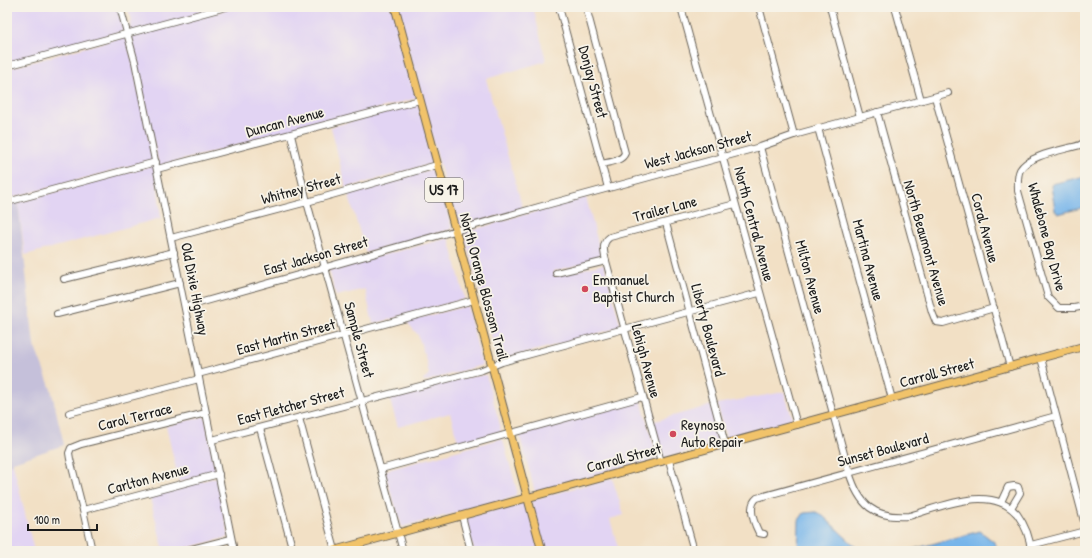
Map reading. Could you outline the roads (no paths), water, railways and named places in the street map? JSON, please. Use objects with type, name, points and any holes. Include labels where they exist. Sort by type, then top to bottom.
[{"type":"main road","name":"North Orange Blossom Trail","points":[[395,7],[542,551]]},
{"type":"main road","name":"Carroll Street","points":[[334,551],[1085,346]]},
{"type":"street","name":"Old Dixie Highway","points":[[120,7],[135,62],[172,238],[198,376],[234,551]]},
{"type":"street","points":[[7,66],[226,7]]},
{"type":"street","name":"Donjay Street","points":[[559,7],[608,188]]},
{"type":"street","points":[[586,7],[625,152],[623,157],[620,159],[602,164]]},
{"type":"street","name":"North Central Avenue","points":[[681,7],[759,293],[797,425]]},
{"type":"street","points":[[758,7],[794,135]]},
{"type":"street","points":[[830,7],[860,117]]},
{"type":"street","points":[[895,7],[921,100]]},
{"type":"street","name":"West Jackson Street","points":[[455,231],[760,147],[818,128],[948,93]]},
{"type":"street","name":"Coral Avenue","points":[[935,97],[1010,367]]},
{"type":"street","name":"Duncan Avenue","points":[[157,169],[420,100]]},
{"type":"street","name":"North Beaumont Avenue","points":[[877,112],[936,322],[943,323],[994,308]]},
{"type":"street","name":"Martina Avenue","points":[[818,128],[892,399]]},
{"type":"street","name":"Sample Street","points":[[291,135],[307,202],[403,551]]},
{"type":"street","name":"Whalebone Bay Drive","points":[[1085,142],[1080,145],[1031,160],[1020,169],[1018,177],[1018,191],[1048,297],[1059,308],[1085,306]]},
{"type":"street","name":"Milton Avenue","points":[[760,147],[852,483],[860,499],[875,510],[890,516],[909,516],[974,498],[985,498],[1001,502],[1011,508]]},
{"type":"street","points":[[7,202],[156,162]]},
{"type":"street","name":"Whitney Street","points":[[172,238],[437,165]]},
{"type":"street","name":"Trailer Lane","points":[[604,243],[610,237],[735,204]]},
{"type":"street","name":"Liberty Boulevard","points":[[666,223],[725,444]]},
{"type":"street","name":"East Jackson Street","points":[[185,307],[455,231]]},
{"type":"street","name":"Lehigh Avenue","points":[[604,243],[603,248],[606,260],[642,397],[661,462]]},
{"type":"street","points":[[64,279],[174,252]]},
{"type":"street","points":[[556,273],[606,260]]},
{"type":"street","points":[[57,314],[180,283]]},
{"type":"street","name":"East Fletcher Street","points":[[212,440],[482,370],[624,329],[759,293]]},
{"type":"street","name":"East Martin Street","points":[[69,413],[344,335],[474,300]]},
{"type":"street","points":[[1041,358],[1085,525]]},
{"type":"street","points":[[381,469],[642,397]]},
{"type":"street","name":"Carol Terrace","points":[[83,510],[70,459],[69,453],[71,448],[81,444],[206,412]]},
{"type":"street","name":"Sunset Boulevard","points":[[764,534],[759,533],[752,510],[754,500],[757,498],[1056,416]]},
{"type":"street","points":[[299,418],[334,551]]},
{"type":"street","points":[[260,428],[293,551]]},
{"type":"street","points":[[669,460],[694,551]]},
{"type":"street","name":"Carlton Avenue","points":[[83,510],[219,474]]},
{"type":"street","points":[[1001,502],[1008,488],[1011,486],[1018,487],[1020,493],[1011,508],[1026,528],[1031,548],[1085,531]]},
{"type":"street","points":[[83,510],[92,551]]},
{"type":"street","points":[[462,516],[471,551]]},
{"type":"street","points":[[184,551],[232,539]]},
{"type":"water","points":[[1085,176],[1085,207],[1058,214],[1055,210],[1051,186],[1052,184]]},
{"type":"water","points":[[816,512],[823,516],[860,551],[798,551],[799,520],[804,513]]},
{"type":"water","points":[[980,531],[994,542],[998,551],[906,551]]},
{"type":"place","name":"Emmanuel Baptist Church","points":[[585,289]]},
{"type":"place","name":"Reynoso Auto Repair","points":[[673,434]]}]
